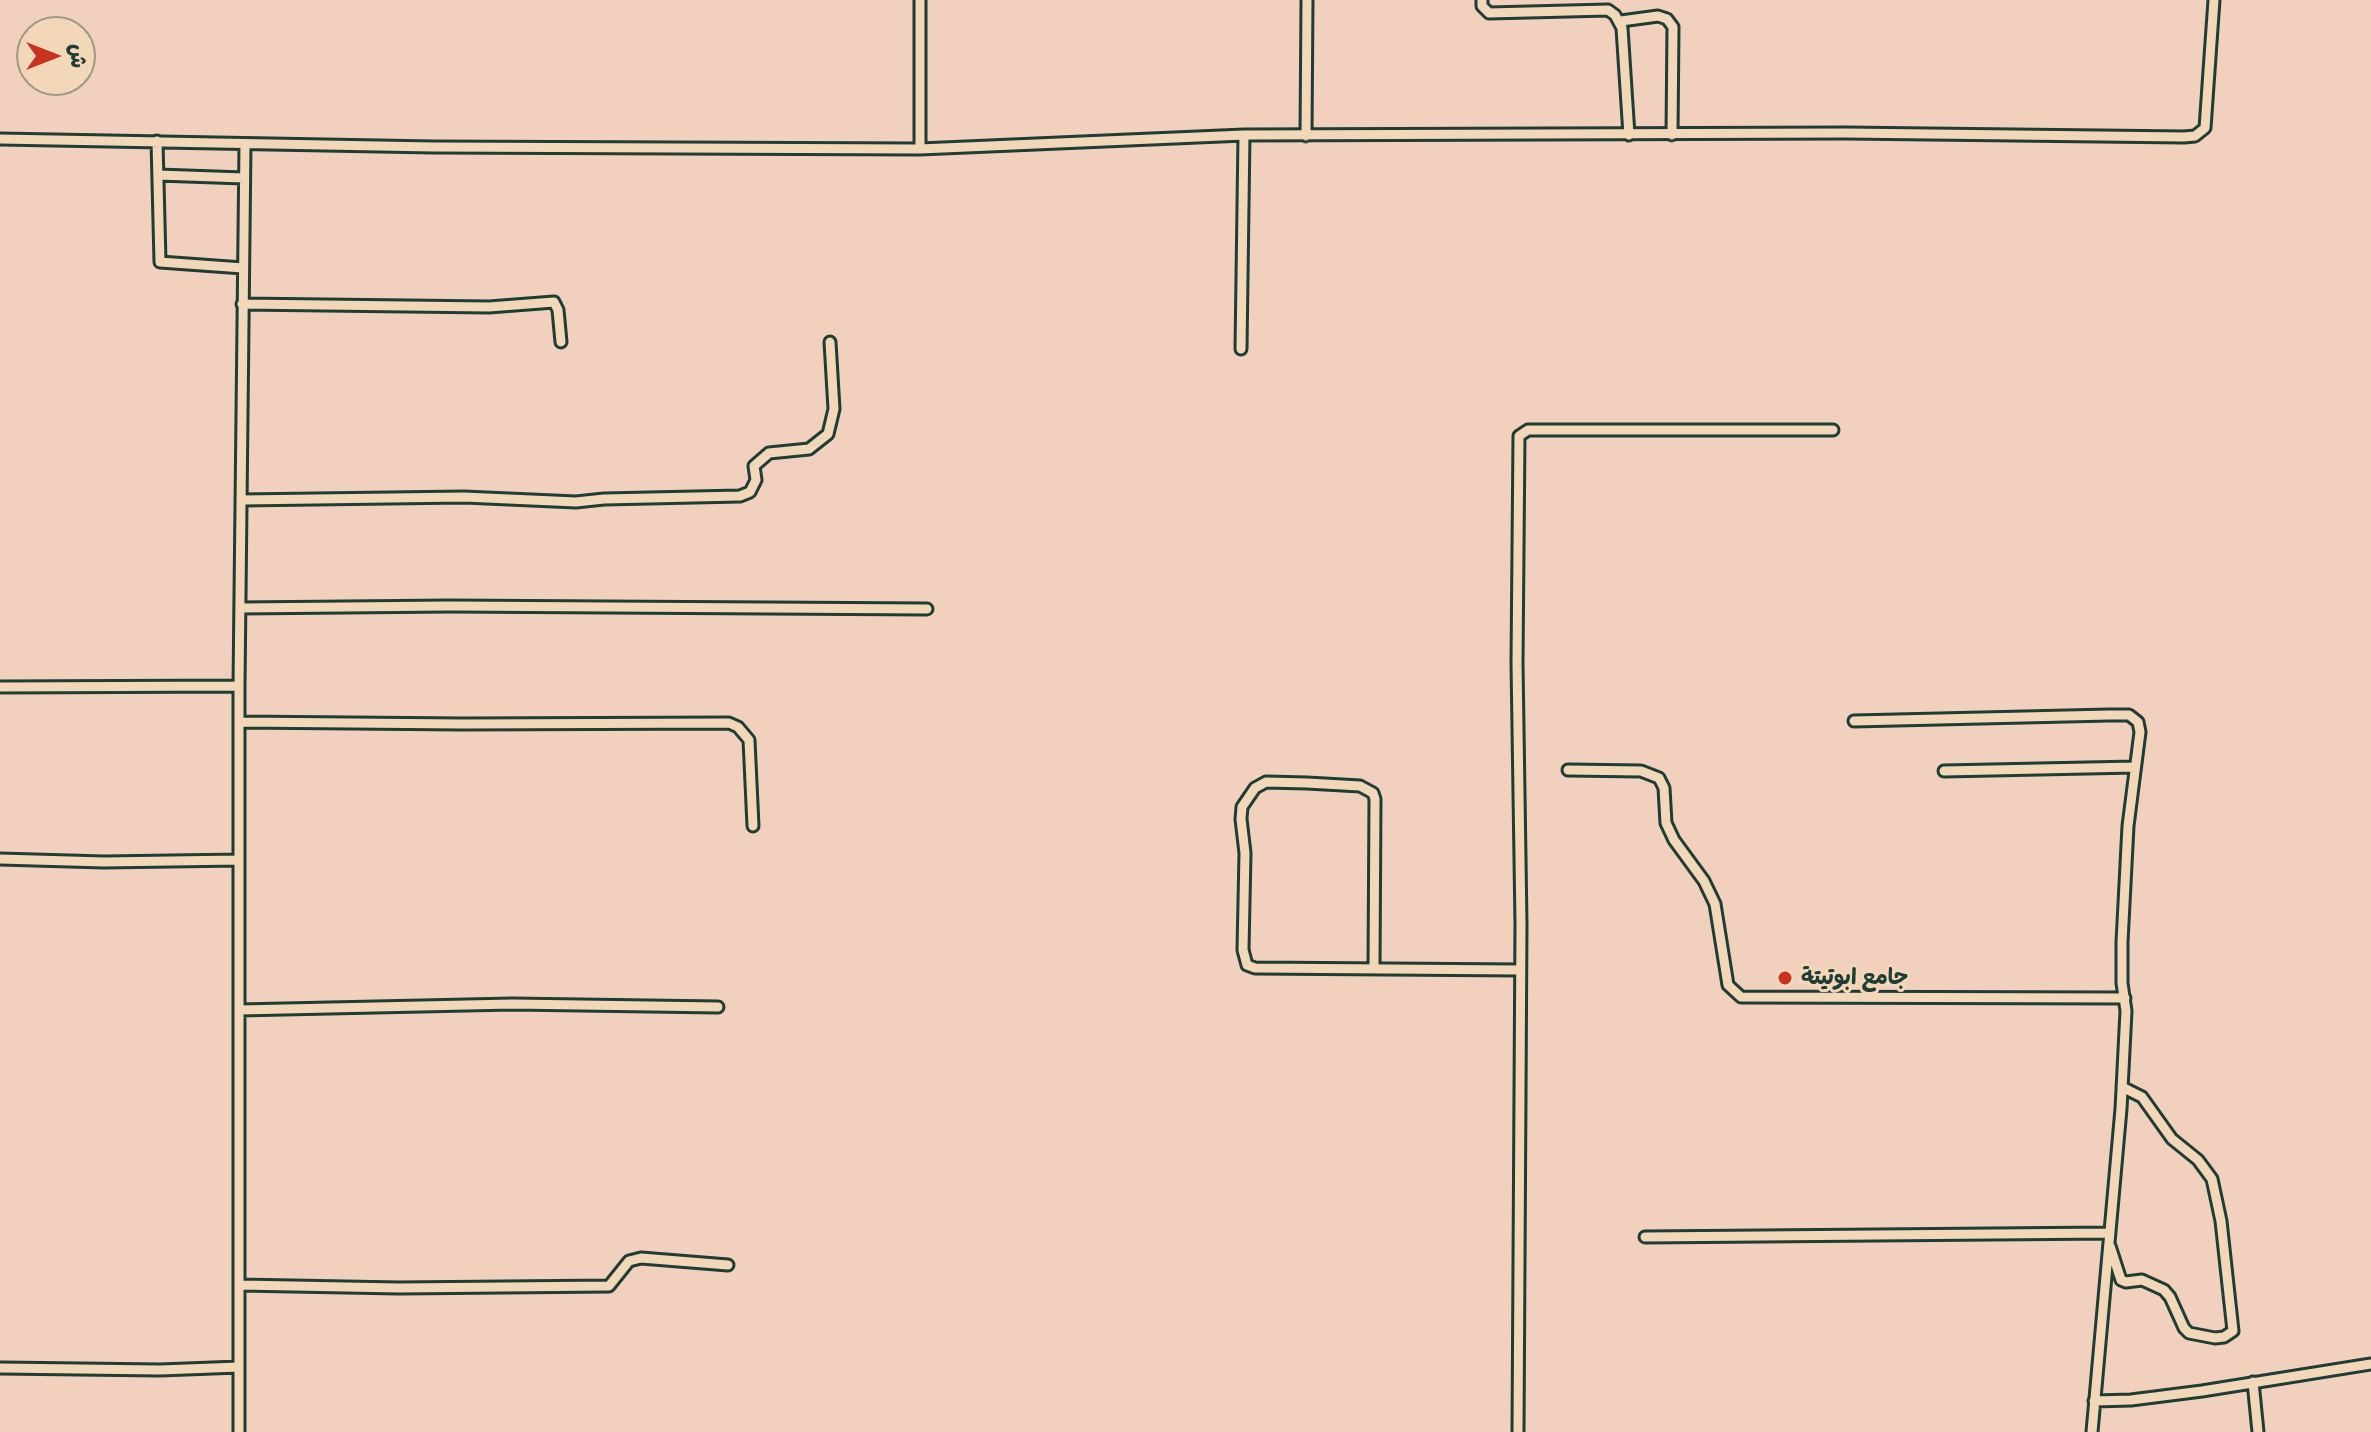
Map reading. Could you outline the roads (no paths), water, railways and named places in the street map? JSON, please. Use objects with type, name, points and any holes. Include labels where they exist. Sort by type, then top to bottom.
[{"type":"street","points":[[920,0],[920,149]]},
{"type":"street","points":[[1306,136],[1307,0]]},
{"type":"street","points":[[1482,0],[1482,6],[1489,13],[1608,5],[1621,21],[1629,135]]},
{"type":"street","points":[[0,139],[920,149],[1244,135],[2195,136],[2205,128],[2214,0]]},
{"type":"street","points":[[1621,21],[1658,16],[1667,19],[1673,27],[1672,135]]},
{"type":"street","points":[[1241,349],[1244,135]]},
{"type":"street","points":[[157,141],[160,262],[243,268]]},
{"type":"street","points":[[239,1432],[239,686],[245,144]]},
{"type":"street","points":[[158,175],[244,178]]},
{"type":"street","points":[[242,304],[489,307],[554,302],[558,310],[561,342]]},
{"type":"street","points":[[241,500],[464,497],[576,502],[740,496],[750,492],[756,480],[754,466],[769,453],[809,449],[828,434],[834,409],[830,342]]},
{"type":"street","points":[[1518,1432],[1519,436],[1528,430],[1833,430]]},
{"type":"street","points":[[240,608],[927,609]]},
{"type":"street","points":[[0,687],[239,686]]},
{"type":"street","points":[[1854,721],[2129,715],[2138,722],[2140,732],[2128,826],[2122,942],[2125,998],[2122,1087],[2092,1432]]},
{"type":"street","points":[[239,722],[729,723],[738,727],[749,740],[753,826]]},
{"type":"street","points":[[1944,771],[2135,767]]},
{"type":"street","points":[[1568,770],[1641,771],[1659,778],[1664,788],[1666,823],[1674,840],[1704,881],[1715,904],[1728,985],[1741,997],[2125,998]]},
{"type":"street","points":[[1374,967],[1373,793],[1360,786],[1307,783],[1266,782],[1255,788],[1242,807],[1241,819],[1245,853],[1243,950],[1247,965],[1255,968],[1520,970]]},
{"type":"street","points":[[0,859],[104,862],[239,860]]},
{"type":"street","points":[[239,1010],[512,1004],[718,1007]]},
{"type":"street","points":[[2109,1245],[2121,1280],[2142,1280],[2164,1290],[2189,1333],[2215,1338],[2233,1331],[2221,1221],[2212,1179],[2198,1160],[2172,1139],[2142,1097],[2122,1087]]},
{"type":"street","points":[[1645,1237],[2109,1233]]},
{"type":"street","points":[[239,1285],[399,1288],[609,1286],[629,1261],[641,1258],[728,1265]]},
{"type":"street","points":[[2094,1401],[2131,1400],[2371,1364]]},
{"type":"street","points":[[0,1368],[160,1370],[239,1367]]},
{"type":"street","points":[[2253,1382],[2258,1432]]},
{"type":"place","name":"جامع ابوتيتة","points":[[1785,978]]}]
